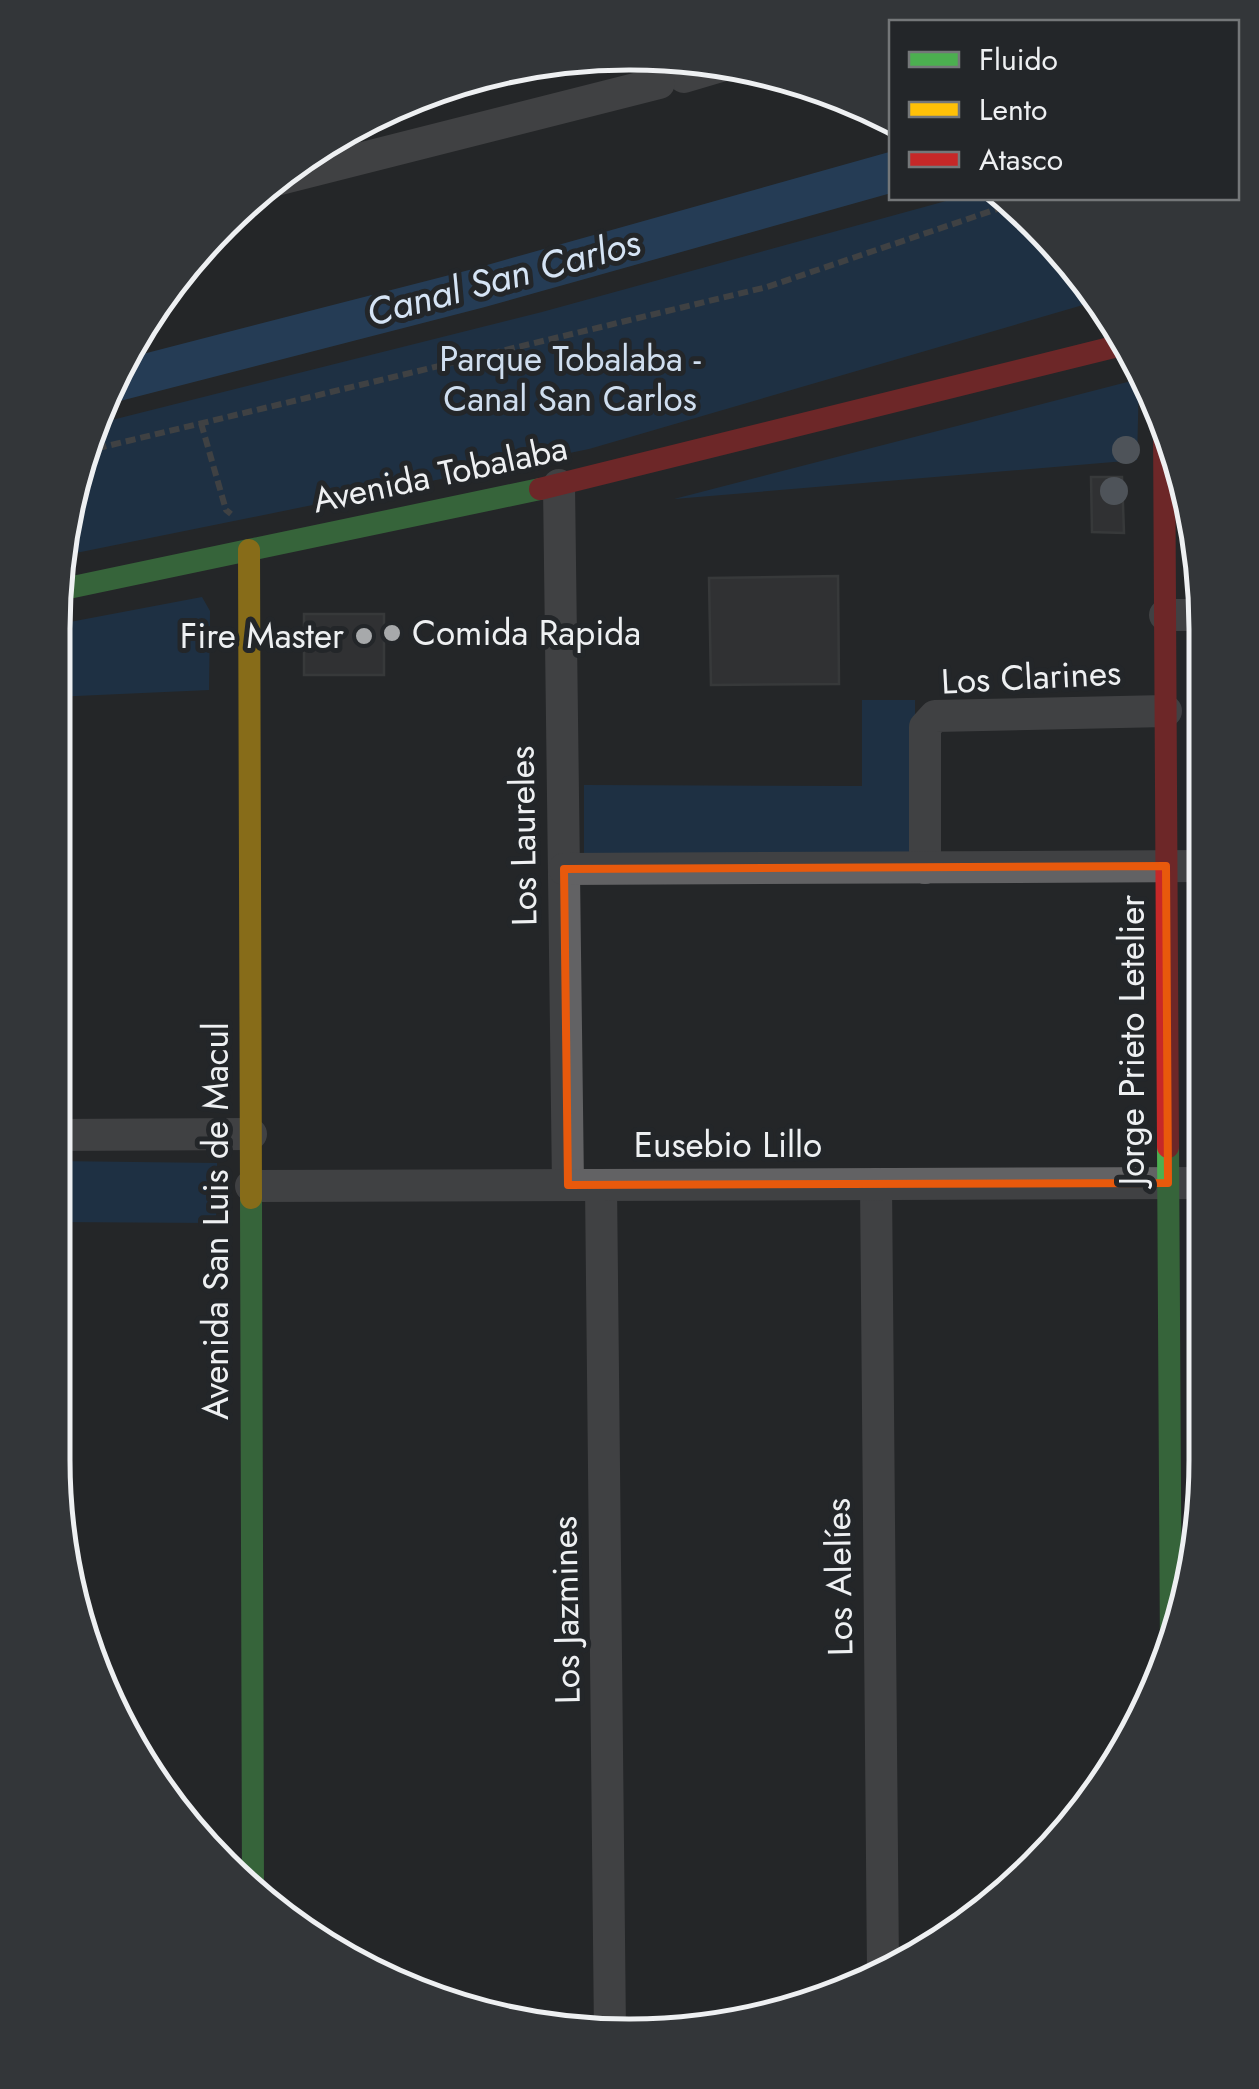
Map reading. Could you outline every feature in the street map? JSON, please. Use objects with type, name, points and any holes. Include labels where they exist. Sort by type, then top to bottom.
[{"type":"street","points":[[351,147],[693,74]]},
{"type":"street","name":"Avenida Tobalaba","points":[[72,587],[559,485],[1112,347]]},
{"type":"street","name":"Jorge Prieto Letelier","points":[[1164,467],[1168,1183],[1183,1540]]},
{"type":"street","name":"Los Laureles","points":[[559,485],[568,1186]]},
{"type":"street","name":"Avenida San Luis de Macul","points":[[250,550],[253,1873]]},
{"type":"street","points":[[1165,616],[1189,615]]},
{"type":"street","name":"Los Clarines","points":[[925,868],[925,727],[935,716],[1166,712]]},
{"type":"street","points":[[564,870],[1189,866]]},
{"type":"street","points":[[70,1135],[251,1134]]},
{"type":"street","name":"Eusebio Lillo","points":[[251,1186],[1189,1183]]},
{"type":"street","name":"Los Alelíes","points":[[876,1184],[883,1958]]},
{"type":"street","name":"Los Jazmines","points":[[602,1185],[610,2018]]},
{"type":"path","points":[[101,447],[767,287],[998,209]]},
{"type":"path","points":[[201,423],[226,510],[279,544]]},
{"type":"highlighted area","points":[[1166,866],[1168,1183],[568,1185],[564,869]]},
{"type":"green space","name":"Parque Tobalaba - Canal San Carlos","points":[[950,200],[987,200],[1025,234],[1084,305],[589,449],[75,553],[89,485],[111,420],[542,312]]},
{"type":"green space","points":[[1131,381],[1139,399],[1137,460],[674,499]]},
{"type":"green space","points":[[202,597],[210,611],[209,690],[70,696],[70,622]]},
{"type":"green space","points":[[862,700],[915,700],[915,856],[584,856],[584,785],[862,786]]},
{"type":"green space","points":[[70,1161],[217,1163],[216,1223],[70,1222]]},
{"type":"building","points":[[1091,477],[1122,477],[1124,533],[1092,532]]},
{"type":"building","points":[[838,576],[839,684],[711,685],[709,578]]},
{"type":"building","points":[[304,614],[384,614],[384,675],[304,675]]},
{"type":"waterway","name":"Canal San Carlos","points":[[130,378],[479,288],[889,173]]},
{"type":"traffic: fast","points":[[72,587],[540,489]]},
{"type":"traffic: fast","points":[[1168,1147],[1171,1601]]},
{"type":"traffic: fast","points":[[251,1198],[253,1873]]},
{"type":"traffic: slow","points":[[249,550],[251,1198]]},
{"type":"traffic: jam","points":[[540,489],[1112,347]]},
{"type":"traffic: jam","points":[[1164,467],[1168,1147]]},
{"type":"place","name":"Comida Rapida","points":[[392,633]]},
{"type":"place","name":"Fire Master","points":[[364,636]]}]
